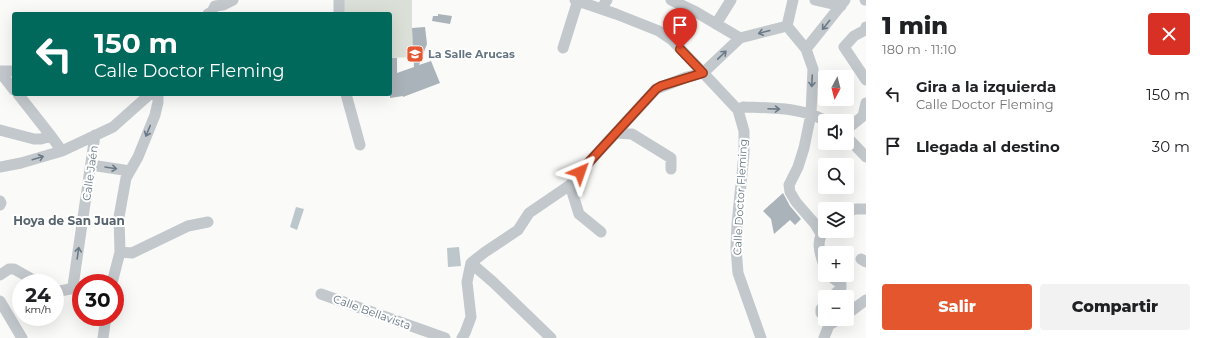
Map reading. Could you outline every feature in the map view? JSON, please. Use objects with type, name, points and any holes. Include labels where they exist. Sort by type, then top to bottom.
[{"type":"street","points":[[213,7],[223,5],[233,0]]},
{"type":"street","points":[[339,0],[339,12]]},
{"type":"street","points":[[563,48],[577,0]]},
{"type":"street","name":"Calle Doctor Fleming","points":[[577,0],[604,4],[659,31],[672,40],[738,110],[744,131],[744,154],[737,224],[736,248],[738,273],[761,338]]},
{"type":"street","points":[[671,0],[740,38]]},
{"type":"street","points":[[716,24],[731,0]]},
{"type":"street","points":[[787,26],[793,0]]},
{"type":"street","points":[[815,0],[843,3]]},
{"type":"street","points":[[806,49],[843,3]]},
{"type":"street","points":[[462,338],[470,317],[467,282],[471,263],[518,230],[529,213],[570,185],[580,172],[656,89],[661,86],[703,73],[740,38],[787,26]]},
{"type":"street","points":[[787,26],[806,49],[813,69],[811,114],[798,168],[789,185],[790,192],[796,202],[818,227]]},
{"type":"street","points":[[866,27],[854,36],[844,47],[866,80]]},
{"type":"street","points":[[6,73],[12,86]]},
{"type":"street","points":[[20,96],[62,151]]},
{"type":"street","points":[[0,167],[21,163],[62,151],[113,128],[148,96]]},
{"type":"street","points":[[114,274],[120,252],[120,217],[126,178],[138,157],[155,115],[158,96]]},
{"type":"street","points":[[347,96],[360,145]]},
{"type":"street","points":[[738,110],[743,107],[788,109],[811,114],[818,117]]},
{"type":"street","points":[[854,123],[863,116],[866,109]]},
{"type":"street","points":[[0,130],[34,140],[51,136]]},
{"type":"street","points":[[616,133],[632,134],[671,158],[671,169]]},
{"type":"street","name":"Calle Jaén","points":[[64,290],[70,289],[73,286],[95,135]]},
{"type":"street","points":[[854,144],[865,154]]},
{"type":"street","points":[[91,165],[130,171]]},
{"type":"street","points":[[570,185],[579,214],[601,232]]},
{"type":"street","points":[[0,200],[0,205]]},
{"type":"street","points":[[854,209],[866,209]]},
{"type":"street","points":[[120,252],[132,253],[188,226],[208,222]]},
{"type":"street","points":[[471,263],[551,338]]},
{"type":"street","points":[[0,275],[9,269],[14,269],[23,274]]},
{"type":"street","points":[[838,282],[841,284],[841,288],[839,290]]},
{"type":"street","name":"Calle Bellavista","points":[[322,294],[445,338]]},
{"type":"street","points":[[854,309],[866,300]]},
{"type":"street","points":[[0,301],[22,338]]},
{"type":"street","points":[[103,338],[105,326]]},
{"type":"street","points":[[824,338],[828,326]]},
{"type":"shaded area","points":[[341,0],[412,0],[414,57],[392,58],[392,12],[342,12]]},
{"type":"shaded area","points":[[296,207],[304,209],[297,230],[290,227]]},
{"type":"shaded area","points":[[459,247],[461,266],[448,267],[447,248]]},
{"type":"building","points":[[438,14],[452,16],[450,24],[432,21],[433,16],[438,16]]},
{"type":"building","points":[[425,27],[427,44],[419,65],[431,61],[440,83],[403,97],[390,98],[390,96],[392,96],[392,58],[397,58],[397,73],[414,67],[412,28]]},
{"type":"building","points":[[783,193],[790,206],[801,219],[795,225],[790,220],[774,234],[771,219],[763,211]]},
{"type":"place","name":"La Salle Arucas","points":[[415,54]]},
{"type":"district","name":"Hoya de San Juan","points":[[69,221]]},
{"type":"route","points":[[580,172],[656,89],[661,86],[703,73],[680,49]]}]
